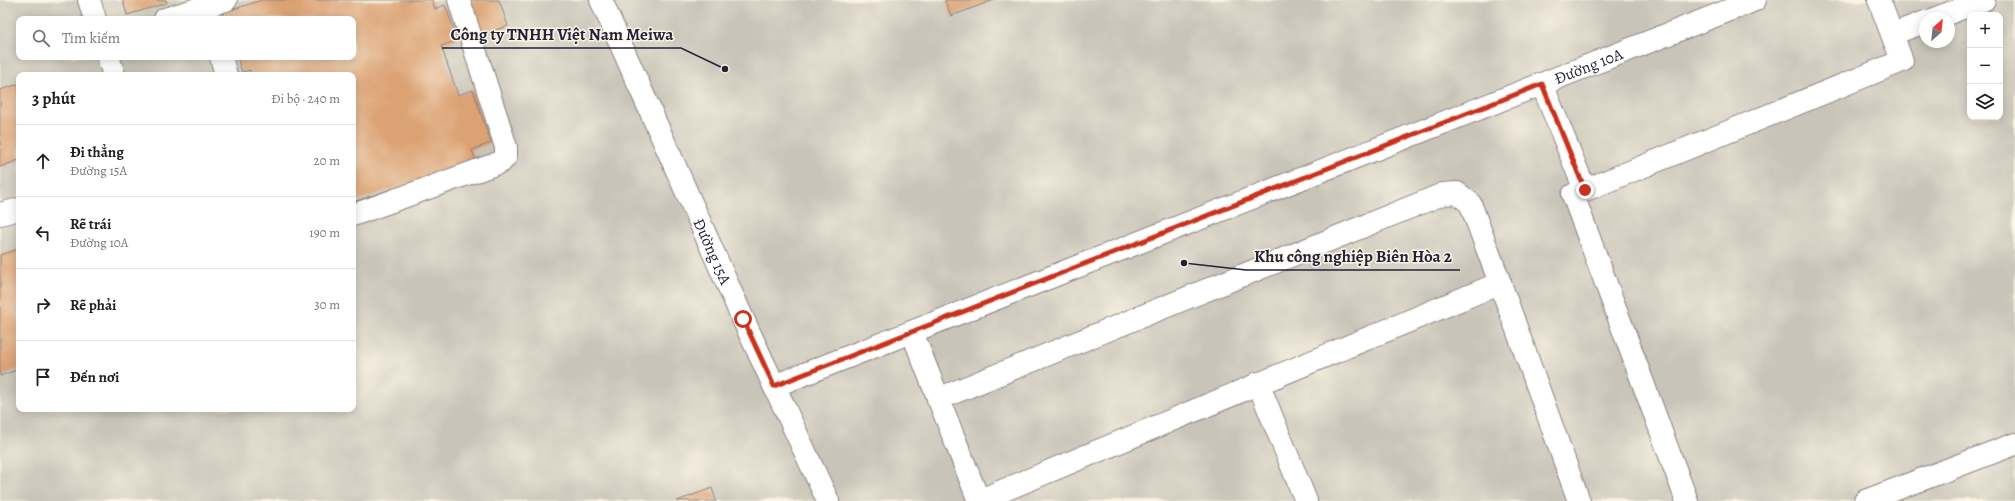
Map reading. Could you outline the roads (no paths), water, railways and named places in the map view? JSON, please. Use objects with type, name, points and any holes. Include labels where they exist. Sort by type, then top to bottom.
[{"type":"street","points":[[89,0],[94,16]]},
{"type":"street","points":[[186,16],[206,13],[226,0]]},
{"type":"street","points":[[356,214],[501,162],[506,156],[506,147],[459,0]]},
{"type":"street","name":"Đường 15A","points":[[601,0],[774,386],[828,501]]},
{"type":"street","name":"Đường 10A","points":[[774,386],[1755,0]]},
{"type":"street","points":[[1687,501],[1573,195],[1902,61],[1879,0]]},
{"type":"street","points":[[1952,12],[1984,0]]},
{"type":"street","points":[[1892,34],[1919,24]]},
{"type":"street","points":[[109,60],[113,72]]},
{"type":"street","points":[[222,60],[225,72]]},
{"type":"street","points":[[1542,84],[1585,190]]},
{"type":"street","points":[[938,400],[1443,194],[1457,193],[1470,203],[1579,501]]},
{"type":"street","points":[[0,214],[16,210]]},
{"type":"street","points":[[912,332],[978,501],[1500,283]]},
{"type":"street","points":[[1258,383],[1306,501]]},
{"type":"street","points":[[1865,501],[2015,444]]},
{"type":"place","name":"Công ty TNHH Việt Nam Meiwa","points":[[725,69]]},
{"type":"place","name":"Khu công nghiệp Biên Hòa 2","points":[[1184,263]]}]
